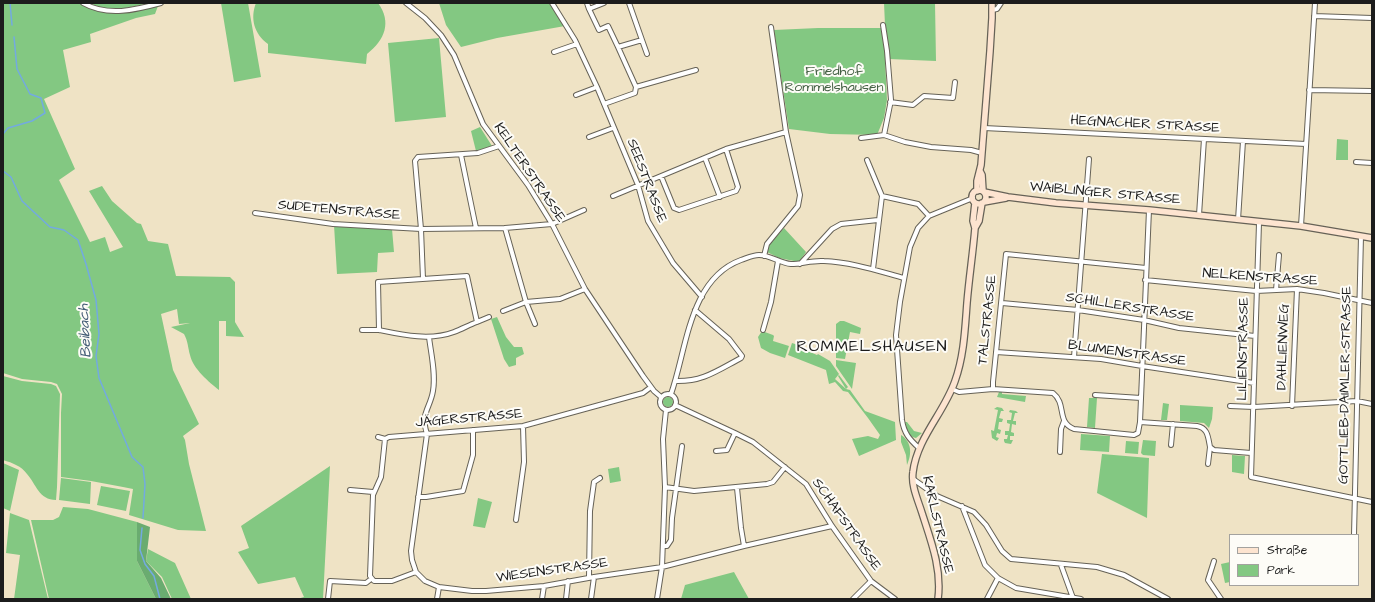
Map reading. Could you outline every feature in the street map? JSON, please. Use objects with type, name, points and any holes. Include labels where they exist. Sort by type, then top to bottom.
[{"type":"main road","name":"KARLSTRASSE","points":[[938,599],[939,586],[937,564],[913,479],[915,458],[919,448],[940,414],[952,389],[960,365],[975,228],[986,197],[982,192],[982,175],[980,171],[990,51],[992,3]]},
{"type":"main road","name":"WAIBLINGER STRASSE","points":[[982,192],[1008,197],[1301,226],[1372,238]]},
{"type":"main road","points":[[974,200],[973,195],[982,192]]},
{"type":"main road","name":"WAIBLINGER STRASSE","points":[[974,200],[983,202],[1008,197]]},
{"type":"main road","name":"KARLSTRASSE","points":[[974,200],[973,221],[975,228]]},
{"type":"street","points":[[83,3],[108,11],[139,9],[160,3]]},
{"type":"street","name":"KELTERSTRASSE","points":[[406,3],[441,35],[454,55],[483,124],[528,185],[552,224],[585,290],[651,388],[661,397]]},
{"type":"street","name":"SEESTRASSE","points":[[552,3],[577,44],[597,87],[638,185],[648,222],[673,263],[702,298]]},
{"type":"street","points":[[587,3],[599,30],[608,26],[636,87],[635,93],[604,104]]},
{"type":"street","points":[[589,9],[604,3]]},
{"type":"street","points":[[629,3],[647,54]]},
{"type":"street","points":[[992,10],[997,9],[1002,3]]},
{"type":"street","points":[[1301,226],[1315,3]]},
{"type":"street","points":[[1314,16],[1372,18]]},
{"type":"street","points":[[884,25],[890,102],[884,135]]},
{"type":"street","points":[[764,256],[767,244],[798,206],[800,196],[786,132],[771,27]]},
{"type":"street","points":[[618,47],[642,40]]},
{"type":"street","points":[[554,52],[577,44]]},
{"type":"street","points":[[636,87],[696,70]]},
{"type":"street","points":[[890,102],[913,105],[924,96],[953,98],[955,82]]},
{"type":"street","points":[[576,95],[597,87]]},
{"type":"street","points":[[1309,90],[1372,91]]},
{"type":"street","name":"SEESTRASSE","points":[[589,137],[614,128]]},
{"type":"street","name":"HEGNACHER STRASSE","points":[[984,128],[1306,144]]},
{"type":"street","points":[[613,196],[726,149],[786,132]]},
{"type":"street","points":[[861,138],[884,135],[905,142],[930,147],[971,150],[982,153]]},
{"type":"street","name":"WAIBLINGER STRASSE","points":[[1199,215],[1204,139]]},
{"type":"street","points":[[1238,220],[1243,141]]},
{"type":"street","points":[[423,279],[421,229],[415,161],[418,157],[478,153],[499,146]]},
{"type":"street","points":[[661,176],[674,208],[679,210],[736,191],[738,187],[726,149]]},
{"type":"street","points":[[461,155],[476,228]]},
{"type":"street","points":[[705,158],[720,197]]},
{"type":"street","points":[[1074,357],[1089,159]]},
{"type":"street","points":[[867,160],[882,196],[873,269]]},
{"type":"street","points":[[1356,162],[1372,163]]},
{"type":"street","points":[[882,196],[918,204],[928,216]]},
{"type":"street","points":[[919,448],[909,439],[904,431],[896,335],[910,247],[918,228],[928,216],[974,200]]},
{"type":"street","name":"SUDETENSTRASSE","points":[[255,213],[333,224],[421,229],[505,228],[552,224],[584,210]]},
{"type":"street","points":[[952,389],[959,392],[993,389],[1053,393],[1059,400],[1064,421],[1067,426],[1074,429],[1134,434],[1138,433],[1140,422],[1149,210]]},
{"type":"street","points":[[800,264],[832,229],[841,224],[878,220]]},
{"type":"street","name":"LILIENSTRASSE","points":[[1259,223],[1251,477],[1355,499]]},
{"type":"street","points":[[505,228],[526,302],[534,324]]},
{"type":"street","name":"GOTTLIEB-DAIMLER-STRASSE","points":[[1354,534],[1360,236]]},
{"type":"street","name":"TALSTRASSE","points":[[993,389],[992,382],[1002,303],[1006,254],[1081,261]]},
{"type":"street","points":[[671,394],[690,323],[695,310],[720,272],[735,262],[758,255],[789,264],[800,264],[814,260],[823,260],[851,264],[904,278]]},
{"type":"street","points":[[1276,290],[1279,255]]},
{"type":"street","points":[[1081,261],[1146,268]]},
{"type":"street","points":[[763,330],[771,302],[778,262]]},
{"type":"street","points":[[380,330],[378,282],[467,276],[477,322]]},
{"type":"street","name":"NELKENSTRASSE","points":[[1145,280],[1256,291],[1297,289],[1372,303]]},
{"type":"street","name":"DAHLIENWEG","points":[[1292,406],[1297,289]]},
{"type":"street","points":[[502,312],[526,302],[560,299],[585,290]]},
{"type":"street","name":"SCHILLERSTRASSE","points":[[1002,303],[1078,310],[1144,320],[1187,329],[1255,336]]},
{"type":"street","points":[[675,381],[699,379],[741,358],[742,356],[729,339],[695,310]]},
{"type":"street","points":[[362,330],[380,330],[406,335],[429,337],[452,333],[489,316]]},
{"type":"street","points":[[385,439],[381,477],[373,492],[369,572],[371,579],[377,582],[387,582],[416,572],[411,551],[426,434],[424,418],[432,397],[433,386],[433,367],[429,337]]},
{"type":"street","name":"BLUMENSTRASSE","points":[[996,352],[1101,359],[1254,383]]},
{"type":"street","name":"JÄGERSTRASSE","points":[[378,438],[385,439],[389,437],[523,426],[642,393],[651,388]]},
{"type":"street","points":[[666,410],[659,402],[661,397],[666,394],[671,394]]},
{"type":"street","points":[[666,410],[673,409],[675,405],[676,399],[671,394]]},
{"type":"street","points":[[1095,395],[1141,398]]},
{"type":"street","points":[[1230,406],[1292,406],[1356,401],[1372,404]]},
{"type":"street","name":"SCHAFSTRASSE","points":[[675,405],[753,442],[806,484],[832,526],[871,581],[895,599]]},
{"type":"street","points":[[657,599],[662,567],[663,546],[665,487],[663,439],[666,410]]},
{"type":"street","points":[[1060,452],[1064,421]]},
{"type":"street","points":[[1140,422],[1197,426],[1204,428],[1207,432],[1210,447],[1208,464]]},
{"type":"street","points":[[1171,445],[1173,424]]},
{"type":"street","points":[[516,520],[524,462],[523,426]]},
{"type":"street","points":[[418,497],[463,491],[473,455],[473,430]]},
{"type":"street","points":[[716,450],[727,450],[735,433]]},
{"type":"street","points":[[663,546],[667,546],[671,540],[672,518],[682,446]]},
{"type":"street","points":[[1210,447],[1219,451],[1251,453]]},
{"type":"street","points":[[665,487],[694,491],[767,484],[773,482],[785,467]]},
{"type":"street","points":[[590,599],[592,577],[590,511],[594,482],[600,478]]},
{"type":"street","points":[[913,479],[937,496],[974,512],[986,525],[1002,551],[1012,559],[1097,567],[1124,575],[1168,599]]},
{"type":"street","points":[[737,488],[744,546]]},
{"type":"street","points":[[350,490],[373,492]]},
{"type":"street","points":[[1355,499],[1372,502]]},
{"type":"street","points":[[962,506],[985,565],[998,578],[1016,588],[1081,599]]},
{"type":"street","name":"WIESENSTRASSE","points":[[416,572],[425,581],[438,586],[472,591],[544,586],[592,577],[662,567],[832,526]]},
{"type":"street","points":[[1214,561],[1208,580],[1221,599]]},
{"type":"street","points":[[1062,564],[1073,598]]},
{"type":"street","points":[[987,599],[998,578]]},
{"type":"street","points":[[328,599],[330,581],[366,583],[371,579]]},
{"type":"street","points":[[566,599],[568,581]]},
{"type":"street","points":[[853,599],[871,581]]},
{"type":"street","points":[[437,599],[438,586]]},
{"type":"street","points":[[542,599],[544,586]]},
{"type":"green space","points":[[3,3],[79,3],[98,11],[118,13],[138,11],[158,6],[155,14],[136,18],[90,34],[91,42],[63,50],[70,87],[44,99],[75,169],[59,180],[90,242],[105,237],[110,252],[123,247],[89,191],[102,186],[112,201],[137,223],[141,224],[148,241],[168,244],[176,276],[230,277],[235,282],[235,322],[244,337],[226,336],[226,321],[219,321],[219,390],[202,375],[194,365],[184,334],[171,327],[190,323],[179,324],[177,309],[161,314],[173,370],[199,424],[183,436],[206,531],[178,530],[129,515],[133,489],[61,477],[62,394],[57,384],[22,379],[3,373]]},
{"type":"green space","points":[[89,3],[150,3],[121,9],[105,9]]},
{"type":"green space","points":[[221,3],[248,3],[261,77],[234,82]]},
{"type":"green space","points":[[256,3],[378,3],[385,17],[384,30],[378,43],[367,54],[366,64],[268,53],[268,44],[256,31],[254,25],[253,14]]},
{"type":"green space","points":[[439,3],[549,3],[565,26],[497,38],[461,47],[446,25]]},
{"type":"green space","points":[[884,3],[935,3],[936,61],[889,59]]},
{"type":"green space","name":"Friedhof Rommelshausen","points":[[882,28],[886,58],[887,100],[884,118],[877,135],[830,134],[789,129],[774,30]]},
{"type":"green space","points":[[439,38],[446,117],[395,122],[388,43]]},
{"type":"green space","points":[[480,127],[492,146],[476,151],[471,131]]},
{"type":"green space","points":[[1337,139],[1348,140],[1348,160],[1336,160]]},
{"type":"green space","points":[[334,225],[392,229],[394,252],[378,253],[377,272],[337,274]]},
{"type":"green space","points":[[784,228],[806,252],[799,262],[779,258],[767,252],[769,245]]},
{"type":"green space","points":[[497,317],[506,337],[514,347],[522,347],[524,354],[516,358],[516,365],[509,367],[504,359],[491,319]]},
{"type":"green space","points":[[840,321],[844,321],[861,328],[860,334],[850,332],[845,359],[836,358],[836,324]]},
{"type":"green space","points":[[762,331],[773,335],[773,341],[789,346],[785,358],[761,348],[758,337]]},
{"type":"green space","points":[[792,343],[804,347],[803,349],[817,355],[818,354],[830,361],[839,374],[835,379],[846,389],[850,390],[865,411],[895,422],[896,440],[859,456],[852,439],[868,436],[878,439],[880,435],[848,392],[843,391],[835,382],[829,384],[826,370],[788,355]]},
{"type":"green space","points":[[836,360],[856,363],[852,389],[836,366]]},
{"type":"green space","points":[[839,375],[848,387],[846,389],[838,376]]},
{"type":"green space","points":[[3,376],[22,381],[51,384],[56,386],[60,394],[56,500],[46,497],[38,491],[25,471],[3,460]]},
{"type":"green space","points":[[1002,391],[1002,394],[1026,396],[1025,402],[997,397],[999,392]]},
{"type":"green space","points":[[668,397],[673,402],[668,407],[663,402]]},
{"type":"green space","points":[[1089,398],[1097,398],[1095,428],[1087,427]]},
{"type":"green space","points":[[1163,403],[1169,404],[1167,420],[1161,420]]},
{"type":"green space","points":[[1180,405],[1213,407],[1212,419],[1209,428],[1204,423],[1180,421]]},
{"type":"green space","points":[[997,407],[1002,408],[1004,411],[1001,411],[999,418],[1003,419],[1002,422],[999,422],[998,429],[1001,430],[1000,434],[997,433],[996,437],[999,438],[997,441],[992,438],[991,430],[994,431],[998,410],[994,409]]},
{"type":"green space","points":[[1010,410],[1018,413],[1015,413],[1013,421],[1016,421],[1016,425],[1012,424],[1011,432],[1014,433],[1014,436],[1010,436],[1010,440],[1013,440],[1011,444],[1005,443],[1004,441],[1004,439],[1007,439],[1008,435],[1005,435],[1005,431],[1009,431],[1010,424],[1007,423],[1007,420],[1011,420],[1012,413],[1009,412]]},
{"type":"green space","points":[[905,422],[907,422],[914,431],[922,433],[916,438],[911,436],[907,430]]},
{"type":"green space","points":[[1081,434],[1110,436],[1109,452],[1080,450]]},
{"type":"green space","points":[[901,435],[905,438],[910,448],[910,457],[907,465],[906,455],[901,442]]},
{"type":"green space","points":[[1143,440],[1156,441],[1155,456],[1143,455],[1141,453]]},
{"type":"green space","points":[[1126,441],[1139,442],[1138,454],[1125,453]]},
{"type":"green space","points":[[1102,454],[1149,458],[1147,518],[1097,493]]},
{"type":"green space","points":[[1232,455],[1245,456],[1244,474],[1232,472]]},
{"type":"green space","points":[[3,463],[19,470],[10,511],[3,508]]},
{"type":"green space","points":[[330,466],[323,599],[297,599],[304,597],[295,577],[258,584],[238,552],[249,548],[241,526]]},
{"type":"green space","points":[[619,467],[621,481],[610,483],[608,469]]},
{"type":"green space","points":[[61,478],[91,482],[90,504],[59,500]]},
{"type":"green space","points":[[101,486],[130,491],[126,511],[97,505]]},
{"type":"green space","points":[[478,498],[492,502],[485,528],[473,526]]},
{"type":"green space","points":[[63,507],[88,509],[137,522],[137,561],[156,599],[49,599],[31,520],[53,520],[59,517]]},
{"type":"green space","points":[[10,513],[29,520],[48,599],[14,599],[20,555],[6,553]]},
{"type":"green space","points":[[137,522],[150,527],[146,561],[161,578],[171,599],[156,599],[137,561]]},
{"type":"green space","points":[[148,549],[175,563],[191,599],[172,599],[162,577],[146,561]]},
{"type":"green space","points":[[1229,562],[1229,582],[1225,583],[1221,564]]},
{"type":"green space","points":[[734,572],[749,599],[681,599],[685,585]]},
{"type":"waterway","name":"Beibach","points":[[10,3],[12,25]]},
{"type":"waterway","name":"Beibach","points":[[3,134],[8,128],[32,121],[45,113],[41,98],[30,94],[17,69],[14,37]]},
{"type":"waterway","name":"Beibach","points":[[3,171],[11,177],[22,201],[50,227],[64,230],[78,240],[96,300],[99,334],[96,356],[99,378],[132,457],[143,467],[145,484],[143,518]]},
{"type":"waterway","name":"Beibach","points":[[142,528],[140,550],[145,564],[154,576],[160,599]]},
{"type":"district","name":"ROMMELSHAUSEN","points":[[872,348]]}]
